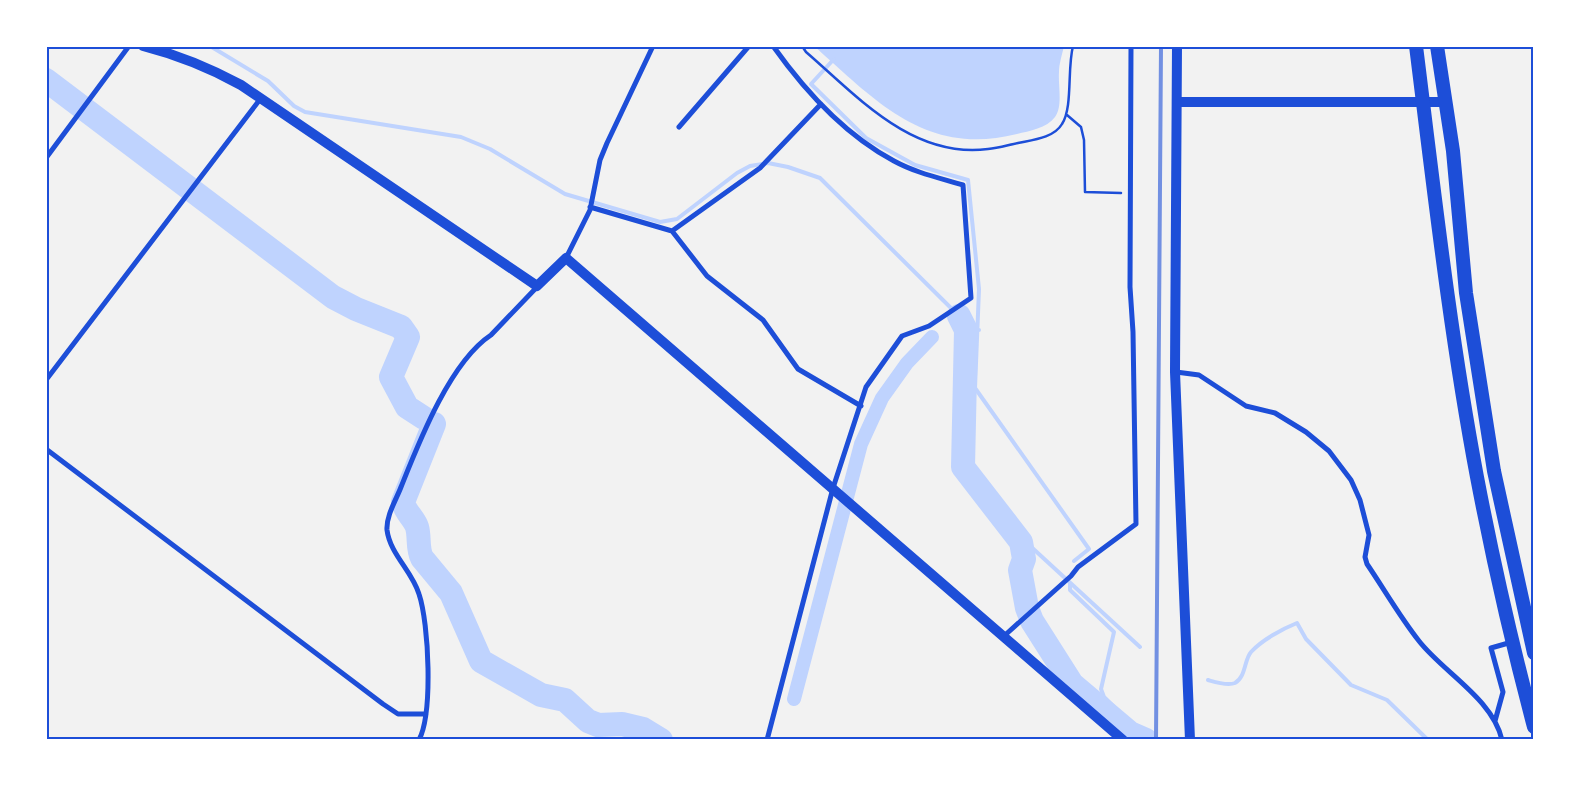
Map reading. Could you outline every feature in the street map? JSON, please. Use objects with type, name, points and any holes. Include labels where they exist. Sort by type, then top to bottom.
[{"type":"highway","points":[[1416,46],[1447,292],[1476,476],[1512,642],[1534,727]]},
{"type":"highway","points":[[1437,46],[1453,151],[1466,293],[1494,472],[1534,653]]},
{"type":"main road","points":[[143,46],[168,52],[210,69],[262,97],[537,286],[566,258],[1123,740]]},
{"type":"main road","points":[[1177,46],[1174,270],[1175,372],[1190,740]]},
{"type":"main road","points":[[1177,102],[1423,104],[1445,102]]},
{"type":"street","points":[[46,158],[129,46]]},
{"type":"street","points":[[566,258],[591,203],[600,160],[653,46]]},
{"type":"street","points":[[679,127],[749,46]]},
{"type":"street","points":[[768,740],[866,387],[902,336],[929,326],[971,298],[963,185],[920,173],[895,162],[862,142],[806,89],[774,46]]},
{"type":"street","points":[[1004,636],[1067,580],[1078,566],[1136,524],[1133,332],[1130,287],[1130,46]]},
{"type":"street","points":[[46,380],[262,97]]},
{"type":"street","points":[[672,231],[760,168],[822,104]]},
{"type":"street","points":[[591,203],[672,231],[707,276],[764,320],[798,369],[861,406]]},
{"type":"street","points":[[419,740],[424,730],[426,714],[427,652],[422,605],[419,592],[390,542],[387,521],[422,436],[454,378],[476,348],[537,286]]},
{"type":"street","points":[[1175,372],[1199,375],[1246,406],[1275,413],[1306,432],[1329,451],[1352,480],[1360,500],[1369,535],[1365,557],[1367,564],[1420,642],[1470,691],[1495,721],[1502,740]]},
{"type":"street","points":[[46,449],[383,704],[398,714],[426,714]]},
{"type":"street","points":[[1495,721],[1503,692],[1491,648],[1512,642]]},
{"type":"path","points":[[802,46],[823,67],[885,121],[934,144],[957,149],[987,150],[1048,135],[1061,127],[1067,115],[1069,63],[1073,46]]},
{"type":"path","points":[[1067,115],[1081,127],[1084,140],[1085,192],[1130,193]]},
{"type":"water","points":[[814,46],[1064,46],[1059,69],[1059,107],[1052,121],[1032,130],[985,139],[956,138],[929,131],[881,104]]},
{"type":"waterway","points":[[210,46],[268,81],[294,106],[305,112],[461,137],[490,149],[565,194],[660,222],[677,219],[737,173],[750,166],[768,163],[788,167],[820,178],[959,316]]},
{"type":"waterway","points":[[834,59],[811,84],[866,138],[915,165],[968,180],[979,289],[975,388],[1089,549],[1074,561]]},
{"type":"waterway","points":[[46,80],[333,297],[356,309],[401,327],[408,337],[391,377],[407,407],[424,418]]},
{"type":"waterway","points":[[959,316],[966,330],[963,467],[1021,542],[1024,559],[1020,570],[1027,608],[1032,621],[1072,684],[1130,733],[1146,740]]},
{"type":"waterway","points":[[966,330],[979,330]]},
{"type":"waterway","points":[[794,699],[861,444],[882,398],[907,363],[932,337]]},
{"type":"waterway","points":[[966,377],[966,454],[974,477],[1028,544],[1140,647]]},
{"type":"waterway","points":[[434,424],[403,502],[417,527],[422,558],[451,593],[481,661],[541,695],[565,700],[588,721],[598,725],[622,724],[643,729],[661,740]]},
{"type":"waterway","points":[[1070,583],[1070,590],[1114,632],[1101,689],[1104,697],[1125,718],[1122,735]]},
{"type":"waterway","points":[[1208,680],[1225,684],[1235,683],[1241,677],[1251,652],[1272,635],[1297,623],[1306,639],[1351,685],[1387,700],[1428,740]]},
{"type":"railway","points":[[1156,740],[1161,46]]}]
